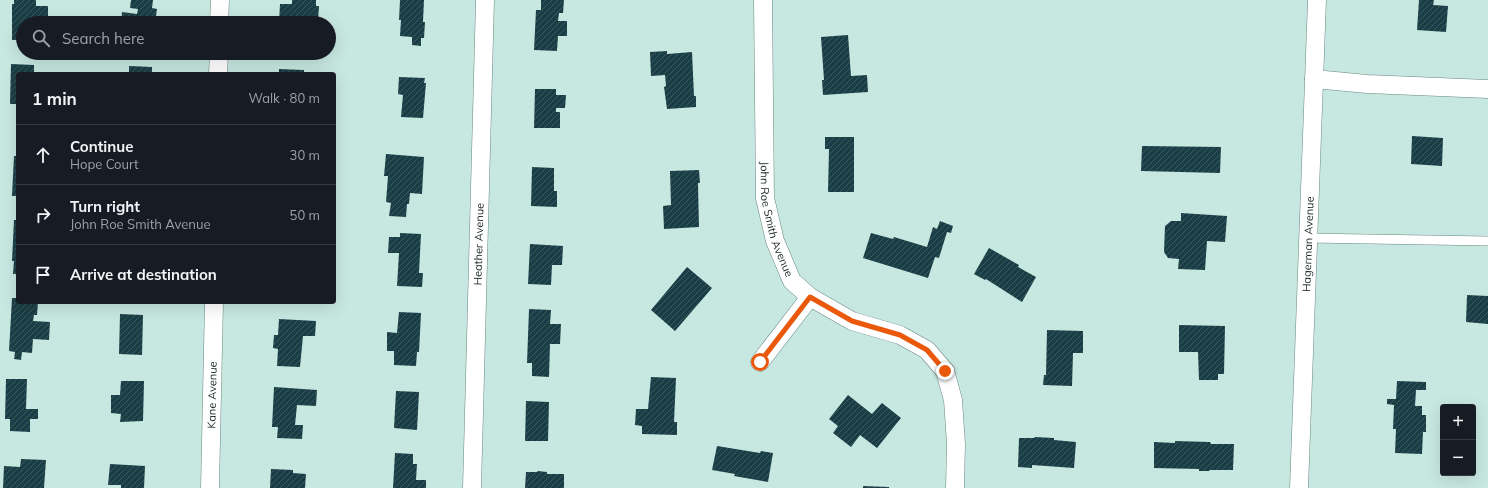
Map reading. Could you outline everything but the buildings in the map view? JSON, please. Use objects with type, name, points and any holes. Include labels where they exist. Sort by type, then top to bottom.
[{"type":"street","points":[[220,0],[220,16]]},
{"type":"street","name":"Heather Avenue","points":[[472,488],[485,0]]},
{"type":"street","name":"John Roe Smith Avenue","points":[[763,0],[765,198],[775,241],[792,281],[810,297],[852,321],[900,335],[927,350],[945,371],[953,400],[956,444],[955,488]]},
{"type":"street","name":"Hagerman Avenue","points":[[1299,488],[1317,0]]},
{"type":"street","points":[[218,72],[219,60]]},
{"type":"street","points":[[1314,80],[1367,84],[1488,89]]},
{"type":"street","points":[[760,362],[810,297]]},
{"type":"street","name":"Kane Avenue","points":[[210,488],[214,304]]},
{"type":"lane","points":[[1308,238],[1488,241]]},
{"type":"route","points":[[760,362],[810,297],[852,321],[900,335],[927,350],[945,371]]}]
